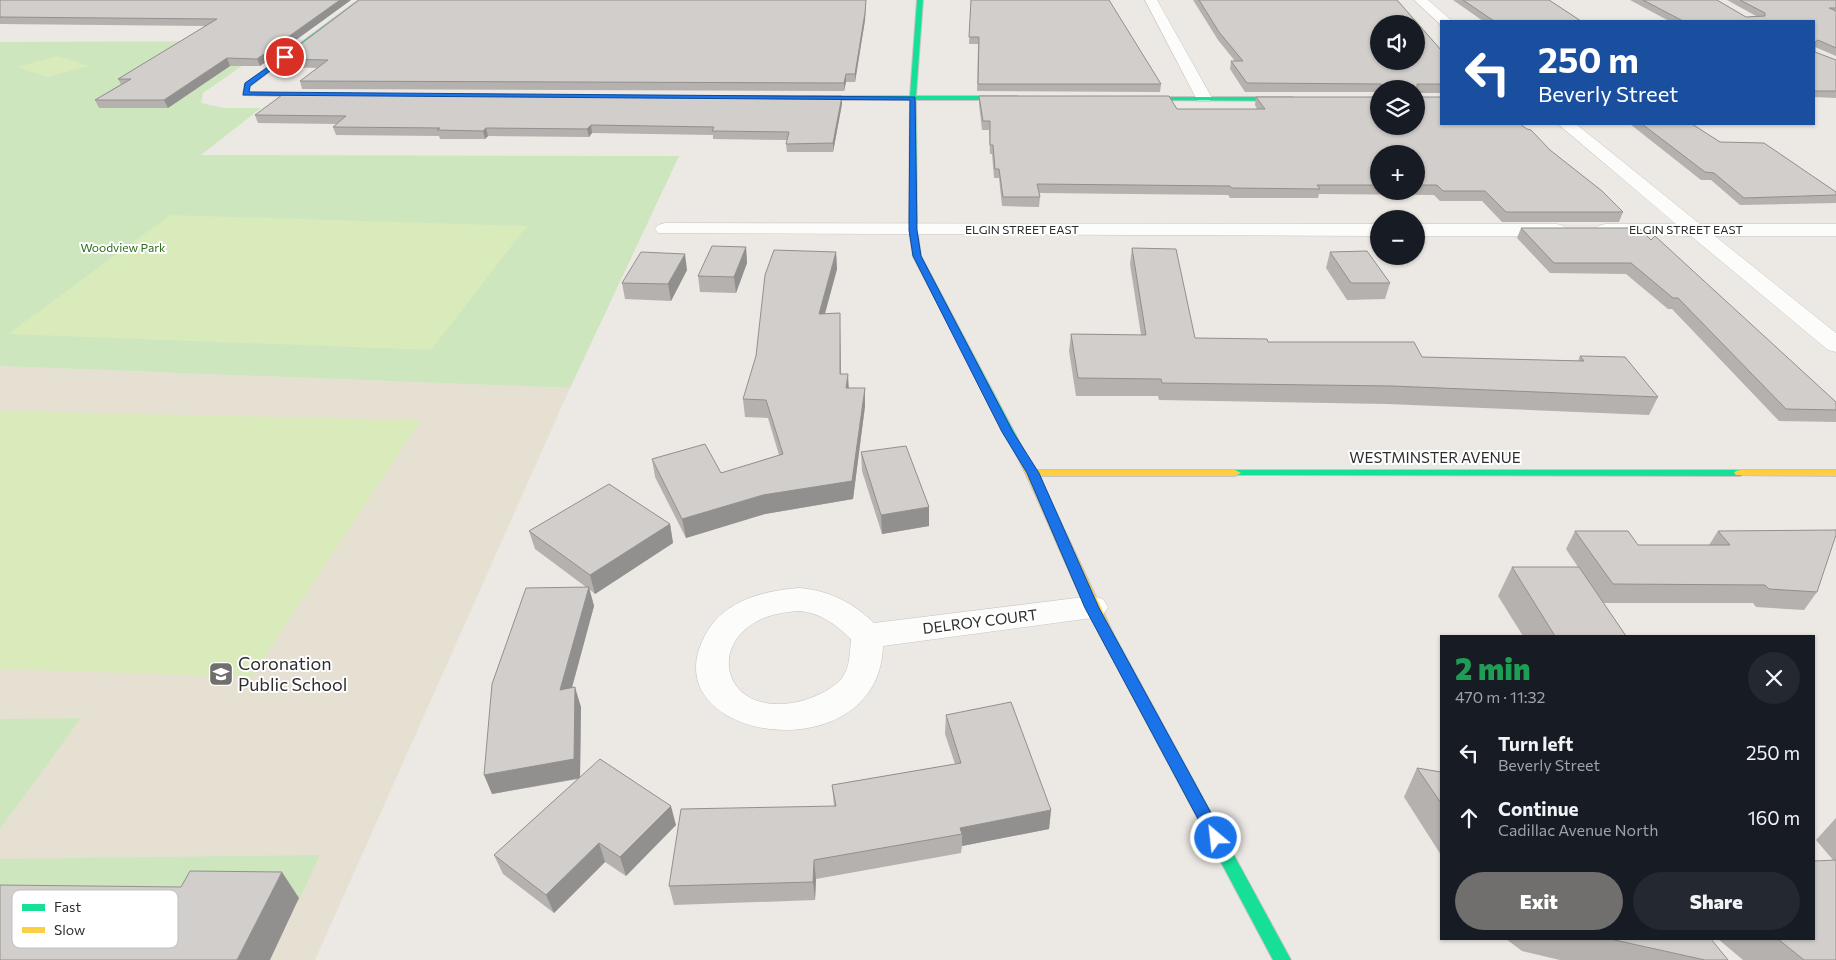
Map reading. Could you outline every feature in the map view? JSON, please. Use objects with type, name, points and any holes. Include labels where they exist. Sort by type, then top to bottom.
[{"type":"street","points":[[326,96],[258,96],[246,94],[245,89],[247,85],[362,0]]},
{"type":"street","points":[[920,0],[913,98],[913,230],[917,256],[1008,432],[1033,473],[1092,608],[1282,960]]},
{"type":"street","points":[[1151,0],[1204,98]]},
{"type":"street","points":[[1420,0],[1444,20]]},
{"type":"street","points":[[793,98],[1025,98]]},
{"type":"street","points":[[1124,98],[1301,99]]},
{"type":"street","points":[[1567,125],[1836,345]]},
{"type":"street","name":"ELGIN STREET EAST","points":[[665,229],[1370,230]]},
{"type":"street","name":"ELGIN STREET EAST","points":[[1425,230],[1836,230]]},
{"type":"street","name":"WESTMINSTER AVENUE","points":[[1033,473],[1836,473]]},
{"type":"street","points":[[789,600],[815,602],[845,614],[867,636],[866,665],[859,682],[842,700],[816,712],[779,718],[751,713],[729,701],[715,683],[710,663],[717,640],[731,623],[752,609],[789,600]]},
{"type":"street","name":"DELROY COURT","points":[[867,636],[1092,608]]},
{"type":"shaded area","name":"Coronation Public School","points":[[0,366],[570,388],[315,960],[0,960]]},
{"type":"green space","name":"Woodview Park","points":[[278,41],[203,93],[201,103],[224,108],[261,108],[201,155],[679,156],[570,388],[0,366],[0,42]]},
{"type":"green space","points":[[58,56],[89,66],[48,77],[17,67]]},
{"type":"green space","points":[[170,215],[527,226],[431,350],[8,334]]},
{"type":"green space","points":[[0,411],[421,420],[251,677],[0,669]]},
{"type":"green space","points":[[81,718],[0,829],[0,719]]},
{"type":"green space","points":[[320,855],[298,902],[178,904],[178,890],[12,890],[12,906],[0,906],[0,859]]},
{"type":"building","points":[[0,0],[340,0],[257,59],[227,58],[164,100],[95,100],[131,79],[118,79],[217,19],[0,17]]},
{"type":"building","points":[[359,0],[866,0],[855,74],[846,74],[844,83],[300,81],[328,60],[281,59]]},
{"type":"building","points":[[971,0],[1109,0],[1161,84],[978,84],[979,37],[969,37]]},
{"type":"building","points":[[1199,0],[1397,0],[1410,15],[1370,15],[1370,70],[1425,70],[1425,32],[1440,49],[1440,84],[1425,84],[1425,80],[1370,80],[1370,84],[1247,83],[1231,61],[1243,61],[1219,32]]},
{"type":"building","points":[[1463,0],[1549,0],[1579,20],[1493,20]]},
{"type":"building","points":[[1643,0],[1717,0],[1746,17],[1765,16],[1765,13],[1740,0],[1836,0],[1836,8],[1829,8],[1836,11],[1836,48],[1818,40],[1815,42],[1815,20],[1681,20]]},
{"type":"building","points":[[1815,52],[1836,60],[1836,91],[1815,91]]},
{"type":"building","points":[[282,95],[842,96],[833,143],[786,144],[789,132],[712,131],[714,127],[591,125],[587,129],[486,128],[483,131],[437,130],[440,128],[333,127],[346,116],[255,115]]},
{"type":"building","points":[[979,96],[1169,96],[1177,109],[1265,109],[1256,97],[1370,97],[1370,135],[1425,135],[1425,97],[1440,97],[1440,125],[1521,125],[1531,130],[1550,150],[1602,191],[1623,212],[1506,212],[1485,191],[1443,191],[1437,185],[1425,185],[1425,145],[1370,145],[1370,185],[1317,185],[1320,189],[1037,184],[1040,197],[1003,197],[999,169],[995,169],[993,145],[990,145],[990,121],[983,121]]},
{"type":"building","points":[[1643,125],[1694,125],[1720,142],[1764,143],[1836,192],[1836,195],[1744,198],[1714,173],[1705,172]]},
{"type":"building","points":[[1521,228],[1639,228],[1651,240],[1655,236],[1836,402],[1836,410],[1786,409],[1678,298],[1673,298],[1631,263],[1554,263]]},
{"type":"building","points":[[712,246],[746,247],[734,277],[698,276]]},
{"type":"building","points":[[1132,248],[1176,249],[1195,338],[1267,339],[1268,342],[1414,342],[1422,357],[1584,361],[1580,356],[1625,357],[1658,397],[1392,386],[1162,383],[1161,379],[1078,378],[1071,334],[1146,335]]},
{"type":"building","points":[[774,250],[836,252],[819,314],[840,313],[840,374],[848,374],[846,388],[865,388],[852,481],[763,495],[682,519],[652,459],[705,444],[721,473],[783,454],[766,400],[743,399],[756,356],[765,275]]},
{"type":"building","points":[[1367,251],[1370,255],[1370,265],[1377,265],[1390,283],[1351,283],[1330,252]]},
{"type":"building","points":[[641,252],[685,254],[668,284],[622,283]]},
{"type":"building","points":[[906,446],[929,507],[881,515],[861,452]]},
{"type":"building","points":[[609,484],[670,524],[590,575],[529,531]]},
{"type":"building","points":[[1836,530],[1817,592],[1769,589],[1765,585],[1613,584],[1575,531],[1628,531],[1638,545],[1730,545],[1718,531]]},
{"type":"building","points":[[1512,567],[1579,567],[1625,635],[1554,635]]},
{"type":"building","points":[[589,587],[560,690],[575,687],[574,759],[484,775],[492,684],[526,588]]},
{"type":"building","points":[[1011,702],[1051,810],[960,828],[962,834],[814,860],[813,882],[669,886],[681,809],[836,806],[832,785],[961,763],[946,715]]},
{"type":"building","points":[[600,759],[671,806],[620,857],[599,843],[546,895],[494,855]]},
{"type":"building","points":[[1417,768],[1440,772],[1440,802]]},
{"type":"building","points":[[1836,860],[1836,960],[1804,960],[1779,940],[1815,940],[1815,861]]},
{"type":"building","points":[[190,871],[282,872],[237,960],[0,960],[0,885],[181,887]]},
{"type":"building","points":[[1615,940],[1712,940],[1728,960],[1705,960]]},
{"type":"traffic: fast","points":[[317,96],[245,94],[247,85],[362,0]]},
{"type":"traffic: fast","points":[[920,0],[913,98],[913,230],[917,256],[1015,443]]},
{"type":"traffic: fast","points":[[805,98],[1017,98]]},
{"type":"traffic: fast","points":[[1133,98],[1292,99]]},
{"type":"traffic: fast","points":[[1235,473],[1740,473]]},
{"type":"traffic: fast","points":[[1106,633],[1282,960]]},
{"type":"traffic: slow","points":[[1015,443],[1040,489],[1106,633]]},
{"type":"traffic: slow","points":[[1033,473],[1235,473]]},
{"type":"traffic: slow","points":[[1740,473],[1836,473]]},
{"type":"place","name":"Coronation Public School","points":[[221,674]]},
{"type":"route","points":[[285,57],[247,85],[245,89],[246,94],[258,96],[913,98],[913,230],[917,256],[1008,432],[1033,473],[1092,608],[1216,838]]}]
